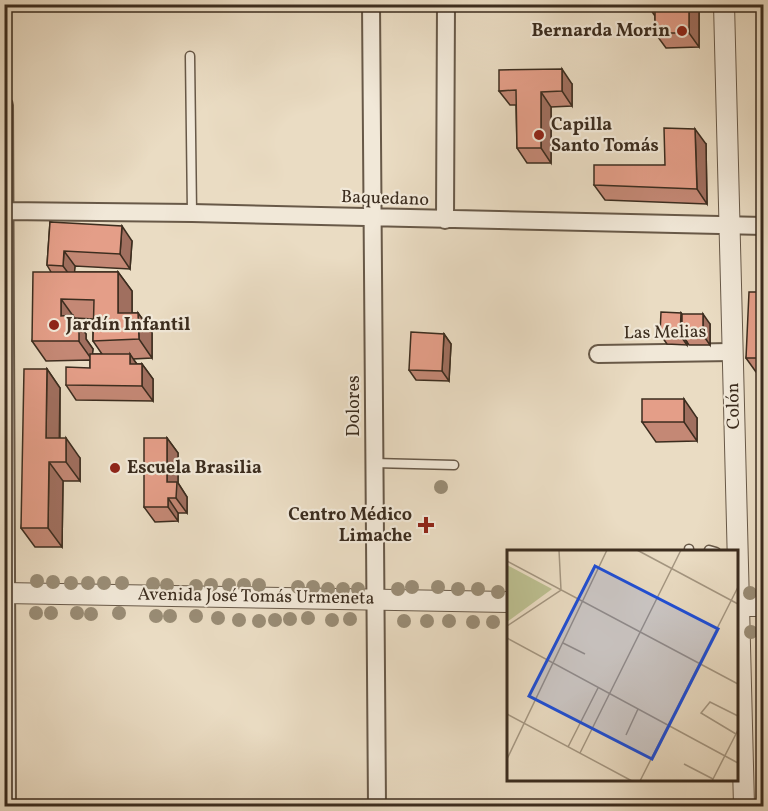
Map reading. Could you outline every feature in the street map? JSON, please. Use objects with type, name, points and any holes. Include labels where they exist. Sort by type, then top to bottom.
[{"type":"street","name":"Dolores","points":[[371,4],[377,807]]},
{"type":"street","points":[[445,220],[446,4]]},
{"type":"street","name":"Colón","points":[[724,4],[737,550]]},
{"type":"street","points":[[4,105],[7,807]]},
{"type":"street","name":"Baquedano","points":[[5,211],[764,226]]},
{"type":"street","name":"Las Melias","points":[[598,354],[732,352]]},
{"type":"street","name":"Avenida José Tomás Urmeneta","points":[[5,593],[507,602]]},
{"type":"street","points":[[738,606],[764,606]]},
{"type":"street","name":"Colón","points":[[738,606],[744,807]]},
{"type":"lane","points":[[190,56],[192,213]]},
{"type":"lane","points":[[374,463],[454,465]]},
{"type":"building","points":[[655,4],[689,4],[689,33],[655,33]]},
{"type":"building","points":[[562,69],[562,91],[541,92],[541,148],[517,148],[516,90],[499,91],[499,70]]},
{"type":"building","points":[[664,128],[695,129],[697,189],[594,185],[594,165],[665,165]]},
{"type":"building","points":[[50,222],[122,226],[120,254],[64,251],[63,266],[47,265]]},
{"type":"building","points":[[33,272],[118,272],[118,313],[138,313],[139,339],[93,341],[94,300],[61,299],[61,316],[73,315],[72,330],[79,330],[79,341],[32,341]]},
{"type":"building","points":[[749,292],[764,292],[764,358],[746,358]]},
{"type":"building","points":[[661,312],[681,313],[680,335],[660,334]]},
{"type":"building","points":[[682,314],[703,314],[703,335],[682,335]]},
{"type":"building","points":[[411,332],[444,334],[442,371],[409,370]]},
{"type":"building","points":[[90,354],[130,354],[130,364],[142,364],[142,386],[66,385],[66,367],[90,368]]},
{"type":"building","points":[[24,369],[47,369],[46,438],[66,438],[66,462],[49,462],[48,528],[21,528]]},
{"type":"building","points":[[642,399],[684,399],[684,422],[642,422]]},
{"type":"building","points":[[144,438],[167,438],[167,482],[177,482],[176,498],[168,498],[168,507],[144,507]]},
{"type":"place","name":"Bernarda Morin","points":[[682,31]]},
{"type":"place","name":"Capilla Santo Tomás","points":[[539,135]]},
{"type":"place","name":"Jardín Infantil","points":[[54,325]]},
{"type":"place","name":"Escuela Brasilia","points":[[115,468]]},
{"type":"place","name":"Centro Médico Limache","points":[[426,525]]}]
